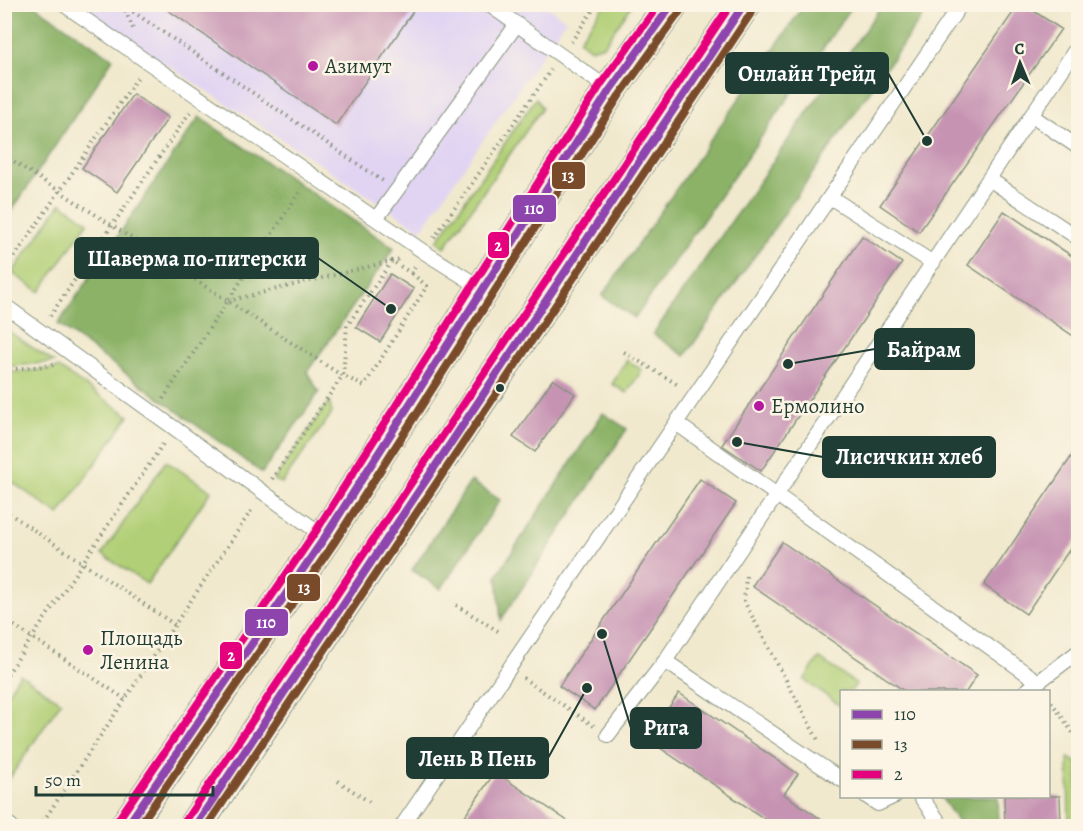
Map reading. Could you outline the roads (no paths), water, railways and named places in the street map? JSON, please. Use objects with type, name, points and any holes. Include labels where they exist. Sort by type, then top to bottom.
[{"type":"main road","points":[[127,826],[325,537],[610,90],[672,4]]},
{"type":"main road","points":[[195,826],[744,4]]},
{"type":"lane","points":[[63,4],[424,252],[483,289]]},
{"type":"lane","points":[[488,4],[610,90]]},
{"type":"lane","points":[[402,826],[961,4]]},
{"type":"lane","points":[[376,219],[517,24]]},
{"type":"lane","points":[[608,735],[665,661],[1078,46]]},
{"type":"lane","points":[[1032,116],[1078,147]]},
{"type":"lane","points":[[989,179],[1078,238]]},
{"type":"lane","points":[[830,197],[933,263]]},
{"type":"lane","points":[[4,305],[86,361],[325,537]]},
{"type":"lane","points":[[676,423],[1037,681]]},
{"type":"lane","points":[[1027,690],[1078,652]]},
{"type":"lane","points":[[665,661],[840,779]]},
{"type":"lane","points":[[869,798],[878,804],[891,798]]},
{"type":"lane","points":[[921,798],[942,826]]},
{"type":"lane","points":[[4,822],[11,826]]},
{"type":"place","name":"Азимут","points":[[313,66]]},
{"type":"place","name":"Онлайн Трейд","points":[[927,141]]},
{"type":"place","name":"Шаверма по-питерски","points":[[391,309]]},
{"type":"place","name":"Байрам","points":[[788,364]]},
{"type":"place","name":"Ермолино","points":[[759,406]]},
{"type":"place","name":"Лисичкин хлеб","points":[[737,442]]},
{"type":"place","name":"Рига","points":[[602,634]]},
{"type":"place","name":"Площадь Ленина","points":[[88,650]]},
{"type":"place","name":"Лень В Пень","points":[[587,688]]}]
